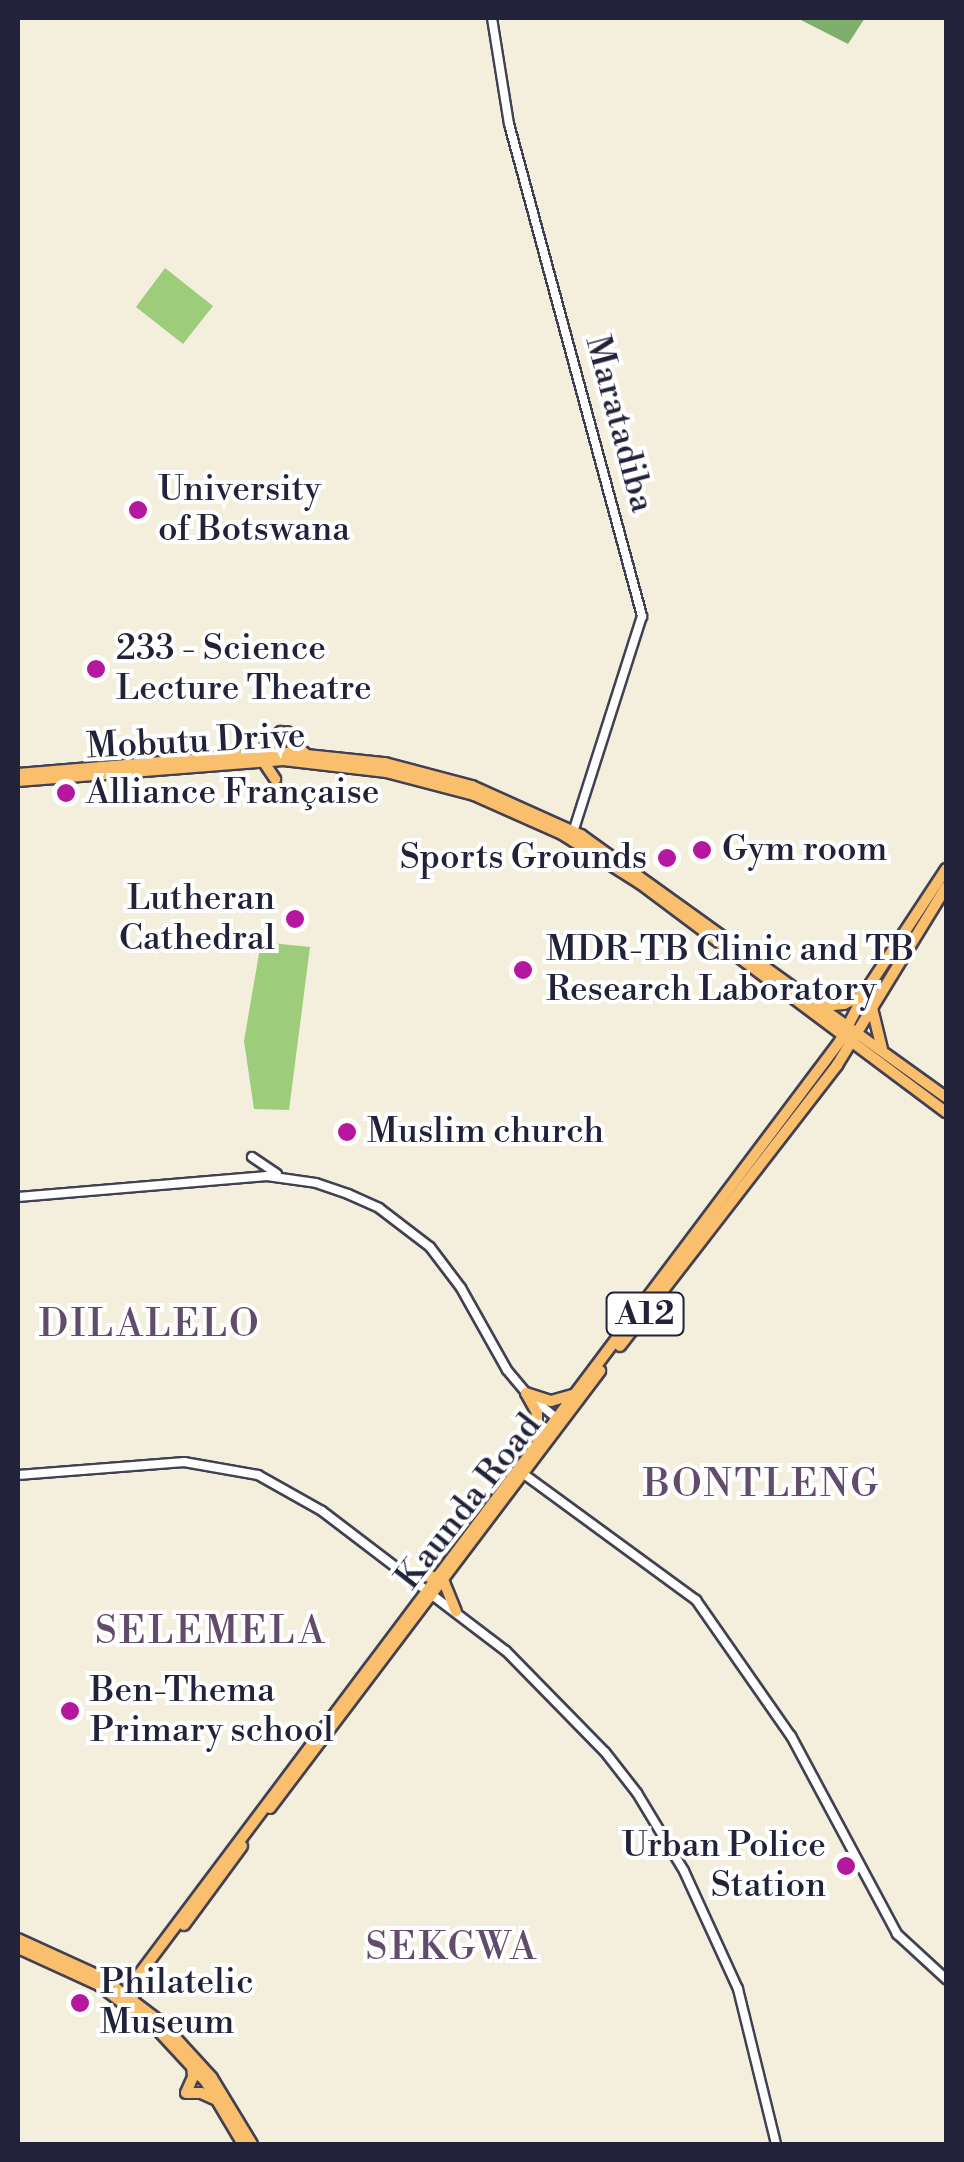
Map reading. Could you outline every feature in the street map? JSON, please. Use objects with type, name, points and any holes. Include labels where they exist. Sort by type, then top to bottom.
[{"type":"main road","points":[[284,732],[304,758],[279,776],[261,756],[284,732]]},
{"type":"main road","name":"Mobutu Drive","points":[[18,782],[61,774],[261,756],[304,758],[428,781],[574,830],[822,1022],[848,1034]]},
{"type":"main road","points":[[18,774],[61,774]]},
{"type":"main road","points":[[574,830],[821,1006],[872,1059],[946,1112]]},
{"type":"main road","name":"A12","points":[[848,1034],[867,989],[946,869]]},
{"type":"main road","name":"A12","points":[[848,1034],[872,1006],[946,887]]},
{"type":"main road","points":[[935,906],[946,899]]},
{"type":"main road","points":[[821,1006],[849,1003],[867,989]]},
{"type":"main road","points":[[872,1006],[883,1052]]},
{"type":"main road","points":[[822,1022],[833,1060],[872,1059]]},
{"type":"main road","points":[[848,1034],[883,1052],[946,1098]]},
{"type":"main road","name":"Kaunda Road","points":[[126,2000],[520,1471],[833,1060],[848,1034]]},
{"type":"main road","name":"Kaunda Road","points":[[520,1471],[536,1442],[560,1421],[573,1395],[760,1149],[833,1060]]},
{"type":"main road","points":[[526,1393],[551,1401],[573,1395]]},
{"type":"main road","points":[[526,1393],[537,1414],[536,1442]]},
{"type":"main road","points":[[411,1578],[440,1580],[453,1610],[420,1605],[411,1578]]},
{"type":"main road","points":[[18,1939],[118,1985],[139,1980],[142,2008]]},
{"type":"main road","points":[[21,1951],[142,2008],[193,2054],[252,2144]]},
{"type":"main road","points":[[101,1977],[192,2064],[244,2144]]},
{"type":"main road","points":[[192,2064],[193,2077],[186,2093],[201,2092],[218,2101]]},
{"type":"street","name":"Maratadiba","points":[[492,18],[508,124],[641,608],[638,638],[574,830]]},
{"type":"street","points":[[246,1177],[252,1157],[284,1176],[359,1198],[402,1224],[430,1247],[461,1288],[507,1370],[526,1393],[560,1421]]},
{"type":"street","points":[[18,1197],[284,1176]]},
{"type":"street","points":[[18,1474],[168,1462],[238,1469],[297,1494],[453,1610],[566,1708],[629,1782],[700,1902],[734,1978],[770,2116],[773,2144]]},
{"type":"street","points":[[520,1471],[696,1600],[791,1736],[897,1934],[946,1979]]},
{"type":"green space","points":[[797,18],[865,18],[848,44]]},
{"type":"green space","points":[[165,268],[213,306],[183,344],[136,307]]},
{"type":"green space","points":[[261,942],[310,947],[289,1110],[254,1109],[244,1041]]},
{"type":"place","name":"University of Botswana","points":[[138,510]]},
{"type":"place","name":"233 - Science Lecture Theatre","points":[[96,669]]},
{"type":"place","name":"Alliance Française","points":[[66,793]]},
{"type":"place","name":"Gym room","points":[[702,850]]},
{"type":"place","name":"Sports Grounds","points":[[667,858]]},
{"type":"place","name":"Lutheran Cathedral","points":[[295,919]]},
{"type":"place","name":"MDR-TB Clinic and TB Research Laboratory","points":[[523,970]]},
{"type":"place","name":"Muslim church","points":[[347,1132]]},
{"type":"place","name":"Ben-Thema Primary school","points":[[70,1711]]},
{"type":"place","name":"Urban Police Station","points":[[846,1866]]},
{"type":"place","name":"Philatelic Museum","points":[[80,2003]]},
{"type":"district","name":"DILALELO","points":[[150,1325]]},
{"type":"district","name":"BONTLENG","points":[[762,1485]]},
{"type":"district","name":"SELEMELA","points":[[211,1632]]},
{"type":"district","name":"SEKGWA","points":[[452,1948]]}]
